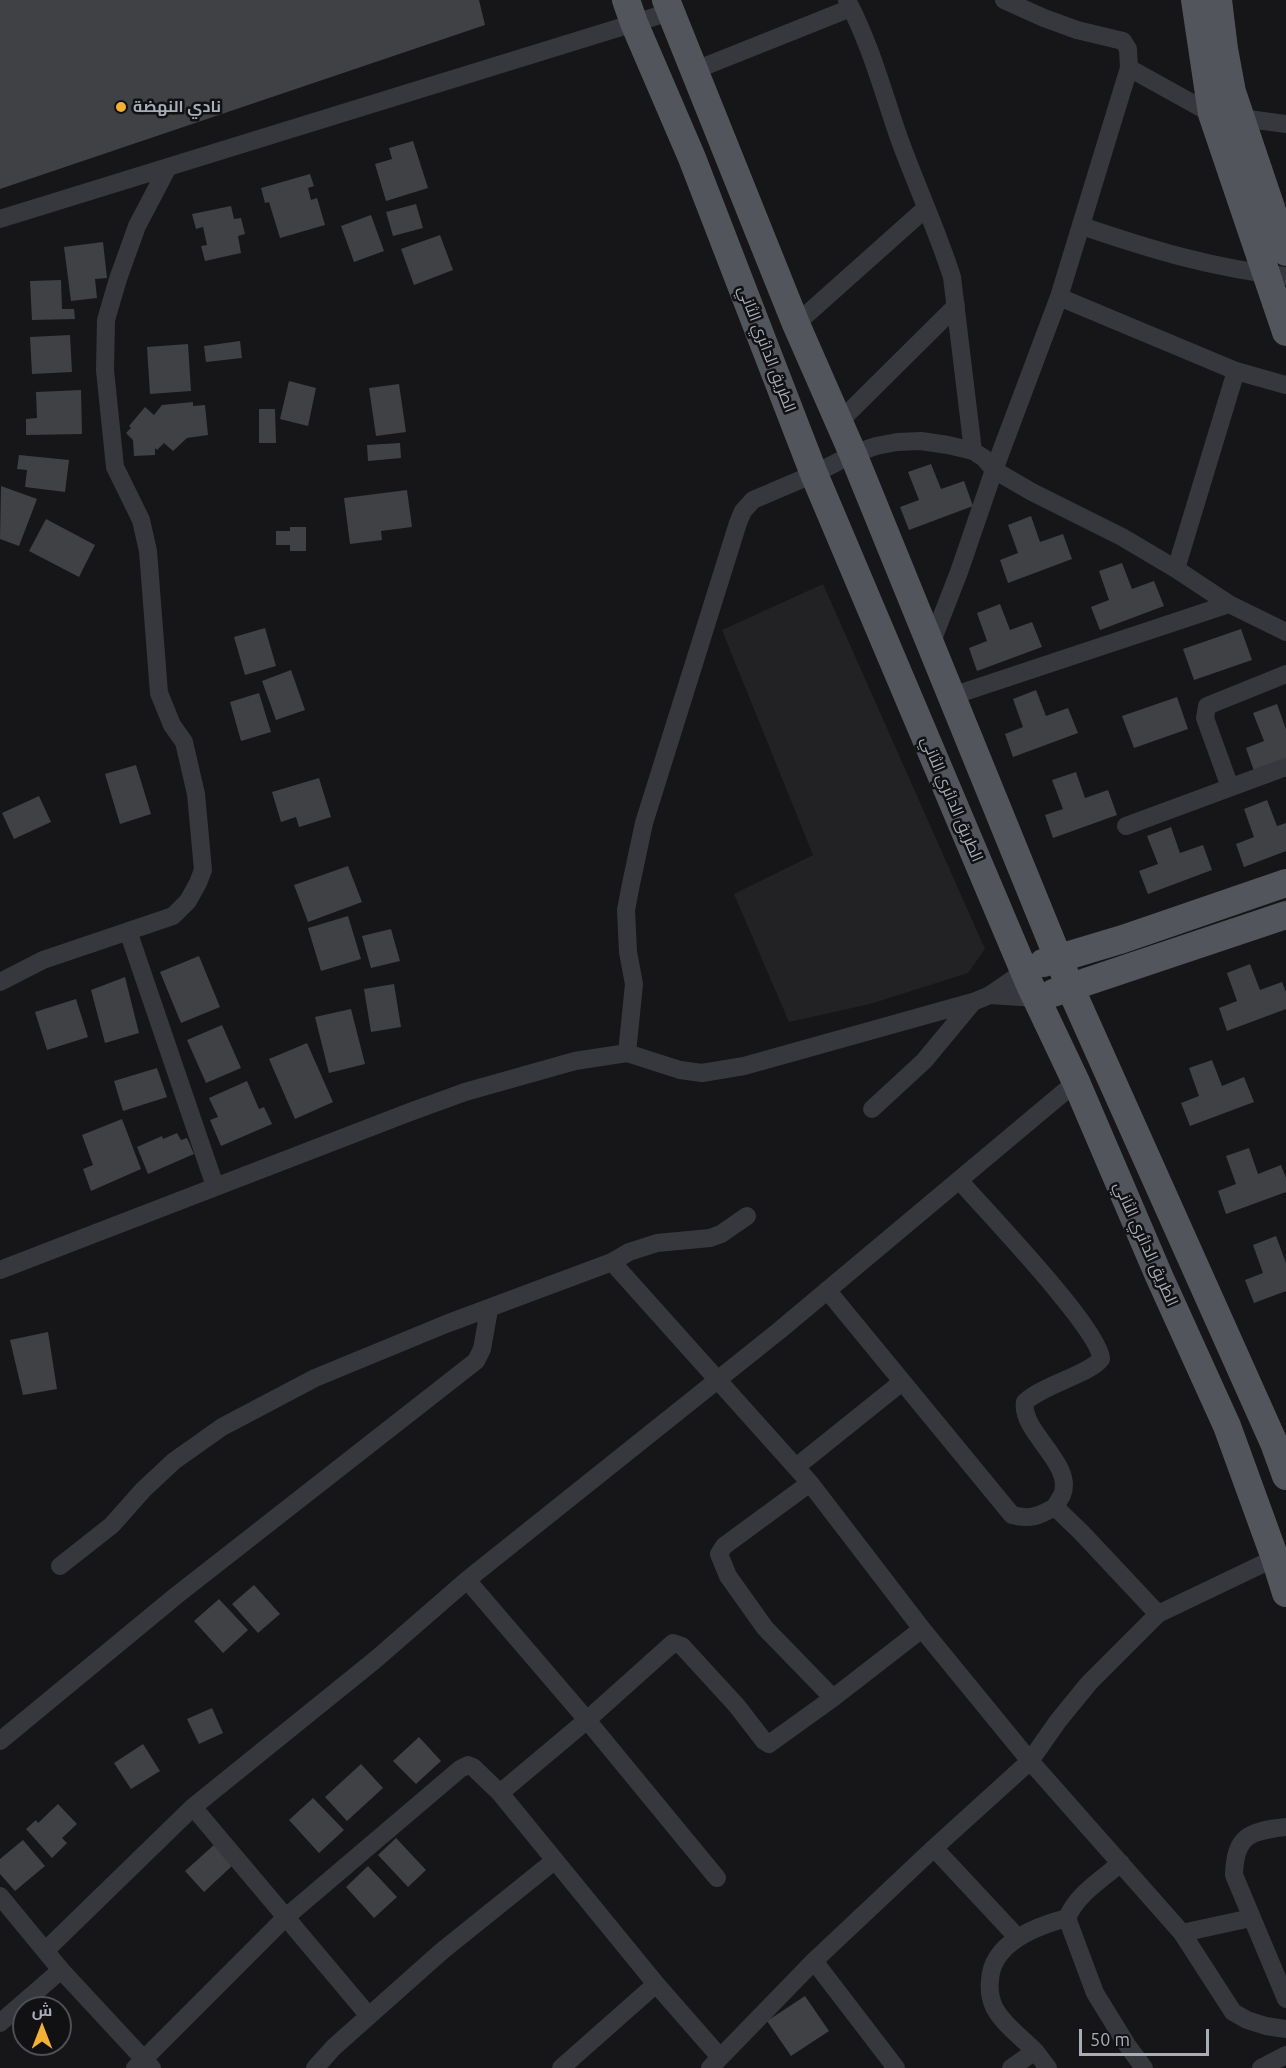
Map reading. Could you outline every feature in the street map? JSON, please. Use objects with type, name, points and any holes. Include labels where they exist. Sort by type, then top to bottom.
[{"type":"main road","points":[[1195,0],[1212,114],[1276,275],[1286,332]]},
{"type":"main road","points":[[1218,0],[1232,92],[1286,252]]},
{"type":"main road","points":[[668,6],[796,324],[853,454],[1070,987],[1280,1441],[1286,1476]]},
{"type":"main road","name":"الطريق الدائري الثاني","points":[[630,12],[692,158],[814,474],[1024,971],[1076,1082],[1159,1276],[1227,1426],[1286,1593]]},
{"type":"main road","points":[[1024,971],[1059,957],[1123,939],[1286,883]]},
{"type":"main road","points":[[1036,998],[1286,915]]},
{"type":"street","points":[[931,644],[1059,297],[1129,68],[1128,49],[1123,41],[1077,30],[1004,0]]},
{"type":"street","points":[[693,71],[849,4],[952,277],[973,451]]},
{"type":"street","points":[[0,219],[168,166],[630,12],[668,6]]},
{"type":"street","points":[[1129,68],[1212,114],[1286,124]]},
{"type":"street","points":[[0,982],[44,960],[173,916],[188,901],[203,870],[196,794],[184,742],[172,725],[159,693],[148,551],[141,520],[115,467],[105,370],[106,320],[118,279],[137,226],[168,166]]},
{"type":"street","points":[[796,324],[926,208]]},
{"type":"street","points":[[1082,226],[1155,251],[1237,271],[1276,275]]},
{"type":"street","points":[[1059,297],[1236,371],[1286,385]]},
{"type":"street","points":[[839,422],[956,306]]},
{"type":"street","points":[[1176,569],[1236,371]]},
{"type":"street","points":[[627,1053],[634,984],[628,952],[626,910],[644,823],[738,523],[743,511],[753,500],[814,474],[853,454],[876,446],[921,441],[948,444],[973,451],[984,458],[994,470],[1032,492],[1122,537],[1229,604],[1286,632]]},
{"type":"street","points":[[952,696],[1229,604]]},
{"type":"street","points":[[1230,787],[1205,718],[1207,706],[1286,674]]},
{"type":"street","points":[[1126,826],[1286,767]]},
{"type":"street","points":[[128,932],[215,1186]]},
{"type":"street","points":[[873,1109],[924,1061],[982,998],[1024,971]]},
{"type":"street","points":[[0,1270],[465,1092],[575,1061],[627,1053],[680,1070],[702,1073],[744,1066],[982,998],[1036,998]]},
{"type":"street","points":[[46,1950],[194,1807],[375,1660],[467,1580],[780,1330],[1076,1082]]},
{"type":"street","points":[[827,1290],[1012,1515],[1024,1518],[1038,1516],[1055,1507],[1063,1493],[1063,1480],[1057,1464],[1027,1418],[1024,1409],[1025,1402],[1046,1388],[1094,1365],[1101,1359],[1101,1353],[1074,1311],[958,1180]]},
{"type":"street","points":[[60,1566],[112,1525],[143,1490],[174,1461],[222,1427],[315,1377],[446,1324],[489,1310],[612,1262],[629,1252],[657,1243],[710,1238],[721,1234],[747,1216]]},
{"type":"street","points":[[612,1262],[810,1483],[922,1629],[1030,1761],[1182,1933],[1233,2012],[1247,2020],[1286,2029]]},
{"type":"street","points":[[0,1741],[177,1594],[476,1361],[482,1349],[489,1310]]},
{"type":"street","points":[[796,1467],[902,1382]]},
{"type":"street","points":[[810,1483],[724,1546],[719,1554],[728,1576],[765,1628],[832,1698]]},
{"type":"street","points":[[1055,1507],[1158,1614]]},
{"type":"street","points":[[0,1896],[144,2065],[286,1917],[464,1766],[472,1767],[500,1793],[656,1984],[715,2062],[814,1960],[1030,1761],[1058,1720],[1089,1683],[1158,1614],[1275,1558]]},
{"type":"street","points":[[467,1580],[587,1720],[717,1878]]},
{"type":"street","points":[[500,1793],[587,1720],[672,1643],[682,1646],[737,1706],[767,1744],[922,1629]]},
{"type":"street","points":[[194,1807],[369,2016]]},
{"type":"street","points":[[1286,1827],[1270,1829],[1247,1837],[1238,1845],[1234,1858],[1233,1875],[1286,1999]]},
{"type":"street","points":[[934,1848],[1018,1938]]},
{"type":"street","points":[[315,2068],[334,2047],[442,1951],[554,1861]]},
{"type":"street","points":[[1121,1863],[1080,1897],[1067,1918],[1095,1993],[1144,2068]]},
{"type":"street","points":[[1048,2068],[994,2006],[989,1991],[990,1973],[999,1955],[1018,1938],[1043,1925],[1067,1918]]},
{"type":"street","points":[[1182,1933],[1251,1918]]},
{"type":"street","points":[[814,1960],[896,2068]]},
{"type":"street","points":[[0,2023],[61,1970]]},
{"type":"street","points":[[561,2068],[656,1984]]},
{"type":"street","points":[[1011,2068],[1035,2051]]},
{"type":"street","points":[[1261,2068],[1286,2055]]},
{"type":"shaded area","points":[[823,584],[985,949],[968,973],[870,1004],[789,1022],[734,894],[813,855],[722,630]]},
{"type":"building","name":"نادي النهضة","points":[[0,0],[479,0],[485,25],[0,189]]},
{"type":"building","points":[[413,141],[428,188],[386,201],[375,164],[392,159],[389,148]]},
{"type":"building","points":[[310,174],[314,186],[308,188],[311,200],[317,198],[325,225],[280,238],[269,202],[265,203],[261,188]]},
{"type":"building","points":[[416,204],[423,228],[393,236],[386,212]]},
{"type":"building","points":[[231,206],[234,219],[241,218],[245,234],[238,236],[241,253],[205,261],[201,246],[207,245],[203,227],[196,229],[192,214]]},
{"type":"building","points":[[371,215],[384,251],[354,262],[341,226]]},
{"type":"building","points":[[440,235],[453,270],[414,285],[401,249]]},
{"type":"building","points":[[103,242],[107,278],[95,279],[97,298],[71,301],[64,247]]},
{"type":"building","points":[[61,280],[62,309],[74,309],[75,319],[32,320],[30,281]]},
{"type":"building","points":[[70,335],[72,372],[32,374],[30,337]]},
{"type":"building","points":[[240,341],[242,358],[206,362],[204,346]]},
{"type":"building","points":[[188,344],[191,391],[150,394],[147,347]]},
{"type":"building","points":[[289,381],[316,388],[308,426],[280,419]]},
{"type":"building","points":[[399,384],[406,432],[376,436],[369,388]]},
{"type":"building","points":[[81,390],[82,434],[26,435],[26,419],[37,418],[36,392]]},
{"type":"building","points":[[193,402],[193,406],[205,405],[208,435],[187,438],[173,451],[164,443],[157,450],[155,448],[155,455],[134,456],[133,440],[126,433],[145,407],[154,415],[162,405]]},
{"type":"building","points":[[259,409],[275,409],[276,443],[259,443]]},
{"type":"building","points":[[400,443],[401,458],[368,461],[367,445]]},
{"type":"building","points":[[19,455],[69,460],[65,492],[25,487],[27,470],[17,469]]},
{"type":"building","points":[[931,464],[941,489],[964,481],[973,506],[909,530],[900,507],[919,500],[908,472]]},
{"type":"building","points":[[1,486],[37,499],[19,546],[0,539]]},
{"type":"building","points":[[407,490],[412,527],[381,531],[382,540],[350,544],[344,498]]},
{"type":"building","points":[[1031,516],[1040,542],[1063,534],[1072,559],[1008,583],[1000,560],[1018,553],[1008,525]]},
{"type":"building","points":[[46,519],[95,545],[79,577],[29,551]]},
{"type":"building","points":[[290,527],[306,527],[306,551],[290,551],[290,545],[276,545],[276,531],[290,531]]},
{"type":"building","points":[[1122,563],[1132,589],[1154,581],[1164,606],[1100,630],[1091,607],[1109,600],[1099,571]]},
{"type":"building","points":[[1000,604],[1010,630],[1032,622],[1042,647],[977,671],[969,648],[987,641],[977,613]]},
{"type":"building","points":[[265,628],[276,666],[245,675],[234,637]]},
{"type":"building","points":[[1241,629],[1252,660],[1194,680],[1183,649]]},
{"type":"building","points":[[291,670],[305,710],[276,720],[262,681]]},
{"type":"building","points":[[1036,690],[1046,716],[1068,708],[1078,733],[1013,757],[1005,734],[1023,727],[1013,699]]},
{"type":"building","points":[[259,693],[271,732],[241,741],[230,702]]},
{"type":"building","points":[[1177,697],[1188,729],[1134,748],[1122,716]]},
{"type":"building","points":[[1277,704],[1286,729],[1286,759],[1254,771],[1246,748],[1264,741],[1253,713]]},
{"type":"building","points":[[136,765],[151,814],[120,824],[105,774]]},
{"type":"building","points":[[1076,772],[1085,798],[1108,790],[1117,815],[1053,838],[1045,815],[1063,809],[1052,780]]},
{"type":"building","points":[[319,778],[331,817],[299,827],[296,817],[281,822],[272,792]]},
{"type":"building","points":[[39,796],[51,822],[14,839],[2,813]]},
{"type":"building","points":[[1267,800],[1277,826],[1286,823],[1286,851],[1244,867],[1236,844],[1254,837],[1244,809]]},
{"type":"building","points":[[1171,827],[1180,853],[1203,845],[1212,870],[1148,894],[1139,871],[1158,864],[1147,836]]},
{"type":"building","points":[[348,866],[362,902],[308,922],[294,885]]},
{"type":"building","points":[[348,916],[361,959],[321,971],[308,928]]},
{"type":"building","points":[[391,929],[400,961],[371,968],[362,936]]},
{"type":"building","points":[[199,956],[220,1007],[181,1023],[160,972]]},
{"type":"building","points":[[1250,964],[1260,990],[1282,982],[1286,992],[1286,1009],[1227,1031],[1219,1008],[1237,1001],[1227,973]]},
{"type":"building","points":[[125,977],[139,1033],[105,1043],[91,990]]},
{"type":"building","points":[[394,984],[401,1027],[371,1032],[364,989]]},
{"type":"building","points":[[76,999],[88,1037],[47,1050],[35,1012]]},
{"type":"building","points":[[351,1009],[365,1064],[329,1073],[315,1017]]},
{"type":"building","points":[[222,1025],[241,1068],[206,1083],[187,1040]]},
{"type":"building","points":[[307,1043],[333,1102],[295,1119],[269,1059]]},
{"type":"building","points":[[1212,1060],[1222,1086],[1244,1077],[1254,1102],[1190,1126],[1181,1103],[1199,1096],[1189,1068]]},
{"type":"building","points":[[157,1068],[167,1097],[123,1111],[114,1081]]},
{"type":"building","points":[[247,1081],[259,1109],[264,1107],[272,1124],[221,1146],[210,1120],[218,1117],[209,1098]]},
{"type":"building","points":[[122,1119],[141,1169],[91,1191],[83,1169],[93,1165],[82,1135]]},
{"type":"building","points":[[177,1133],[181,1140],[187,1138],[194,1154],[148,1174],[137,1147],[162,1136],[163,1139]]},
{"type":"building","points":[[1249,1148],[1258,1174],[1281,1165],[1286,1178],[1286,1192],[1226,1214],[1218,1191],[1236,1184],[1226,1156]]},
{"type":"building","points":[[1276,1236],[1286,1263],[1286,1291],[1254,1303],[1245,1280],[1263,1273],[1253,1245]]},
{"type":"building","points":[[48,1332],[57,1389],[23,1395],[10,1340]]},
{"type":"building","points":[[254,1585],[280,1614],[258,1633],[232,1604]]},
{"type":"building","points":[[219,1599],[248,1630],[223,1653],[194,1621]]},
{"type":"building","points":[[212,1708],[223,1733],[199,1744],[187,1719]]},
{"type":"building","points":[[419,1737],[441,1761],[416,1784],[393,1761]]},
{"type":"building","points":[[143,1744],[160,1771],[131,1789],[114,1763]]},
{"type":"building","points":[[361,1764],[383,1788],[347,1821],[325,1797]]},
{"type":"building","points":[[313,1798],[344,1830],[319,1853],[289,1820]]},
{"type":"building","points":[[58,1804],[77,1824],[62,1838],[67,1843],[52,1858],[26,1829],[36,1820],[38,1823]]},
{"type":"building","points":[[396,1838],[426,1870],[408,1887],[378,1855]]},
{"type":"building","points":[[23,1840],[45,1866],[15,1891],[0,1874],[0,1859]]},
{"type":"building","points":[[215,1844],[234,1864],[204,1892],[185,1871]]},
{"type":"building","points":[[368,1866],[397,1897],[374,1918],[346,1887]]},
{"type":"building","points":[[805,1996],[829,2031],[791,2056],[767,2021]]},
{"type":"place","name":"نادي النهضة","points":[[121,107]]}]
